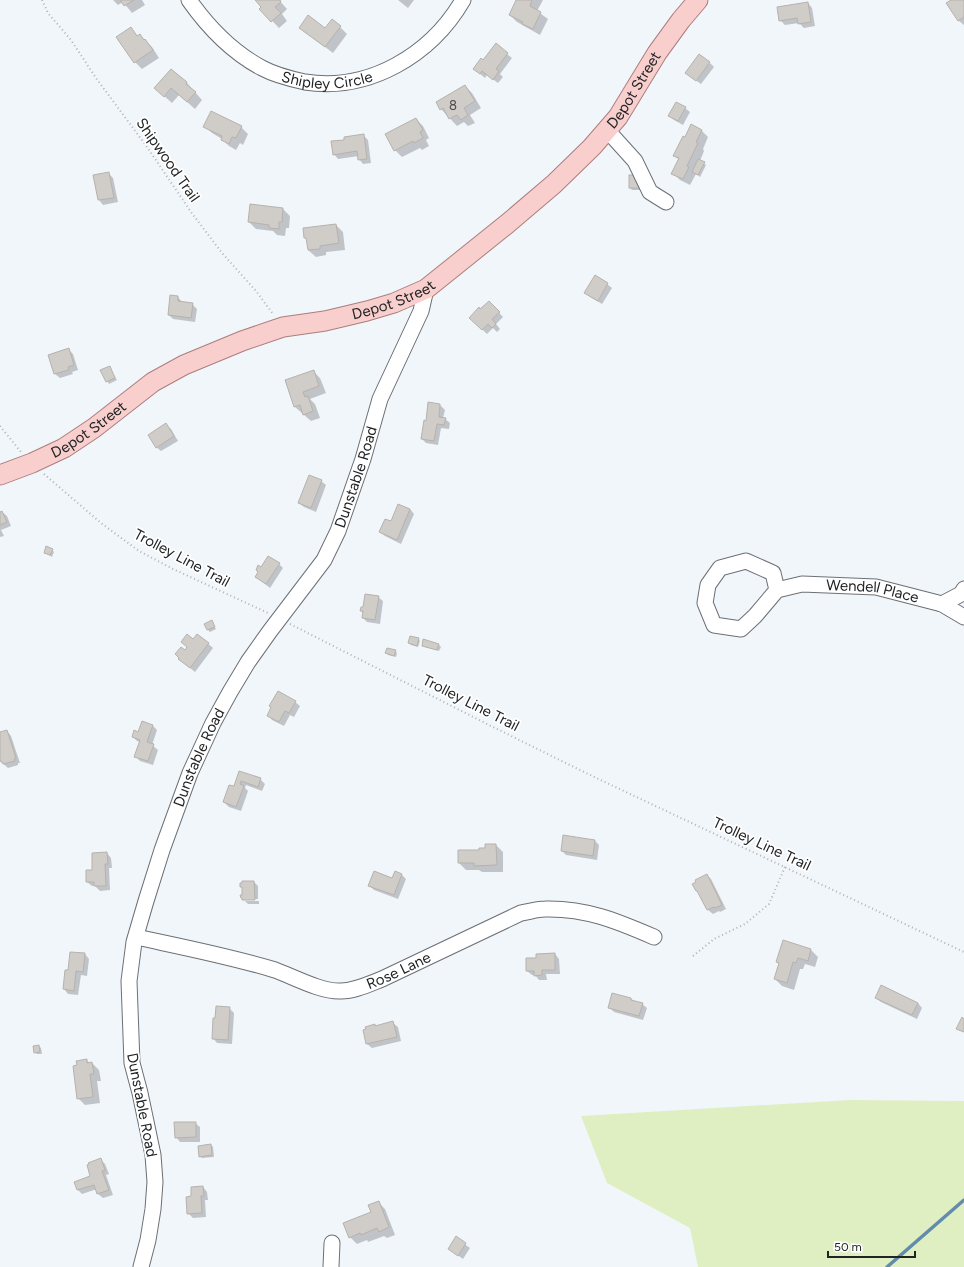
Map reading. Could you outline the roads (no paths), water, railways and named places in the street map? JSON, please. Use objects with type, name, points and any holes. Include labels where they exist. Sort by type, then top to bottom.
[{"type":"main road","name":"Depot Street","points":[[0,475],[32,463],[64,448],[94,428],[153,382],[184,365],[242,341],[283,327],[367,311],[394,303],[426,289],[554,184],[592,147],[618,117],[657,53],[681,20],[698,0]]},
{"type":"street","name":"Shipley Circle","points":[[189,0],[219,36],[239,53],[263,69],[298,80],[334,84],[369,78],[406,60],[424,46],[442,28],[460,7],[463,0]]},
{"type":"street","points":[[607,130],[635,161],[650,192],[666,202]]},
{"type":"street","name":"Dunstable Road","points":[[141,1267],[148,1240],[153,1209],[155,1182],[153,1154],[132,1063],[129,981],[136,937],[162,850],[190,772],[213,724],[248,662],[324,560],[338,531],[361,466],[380,399],[421,311],[426,289]]},
{"type":"street","points":[[746,561],[772,573],[777,590],[755,616],[741,629],[714,625],[705,603],[708,585],[720,568],[746,561]]},
{"type":"street","name":"Wendell Place","points":[[777,590],[802,584],[876,587],[942,604],[964,617]]},
{"type":"street","points":[[942,604],[961,594],[964,588]]},
{"type":"street","name":"Rose Lane","points":[[136,937],[213,954],[274,970],[325,989],[341,991],[358,988],[382,979],[521,913],[544,909],[580,911],[614,920],[654,937]]},
{"type":"street","points":[[331,1267],[332,1243]]},
{"type":"waterway","points":[[887,1267],[964,1200]]}]
